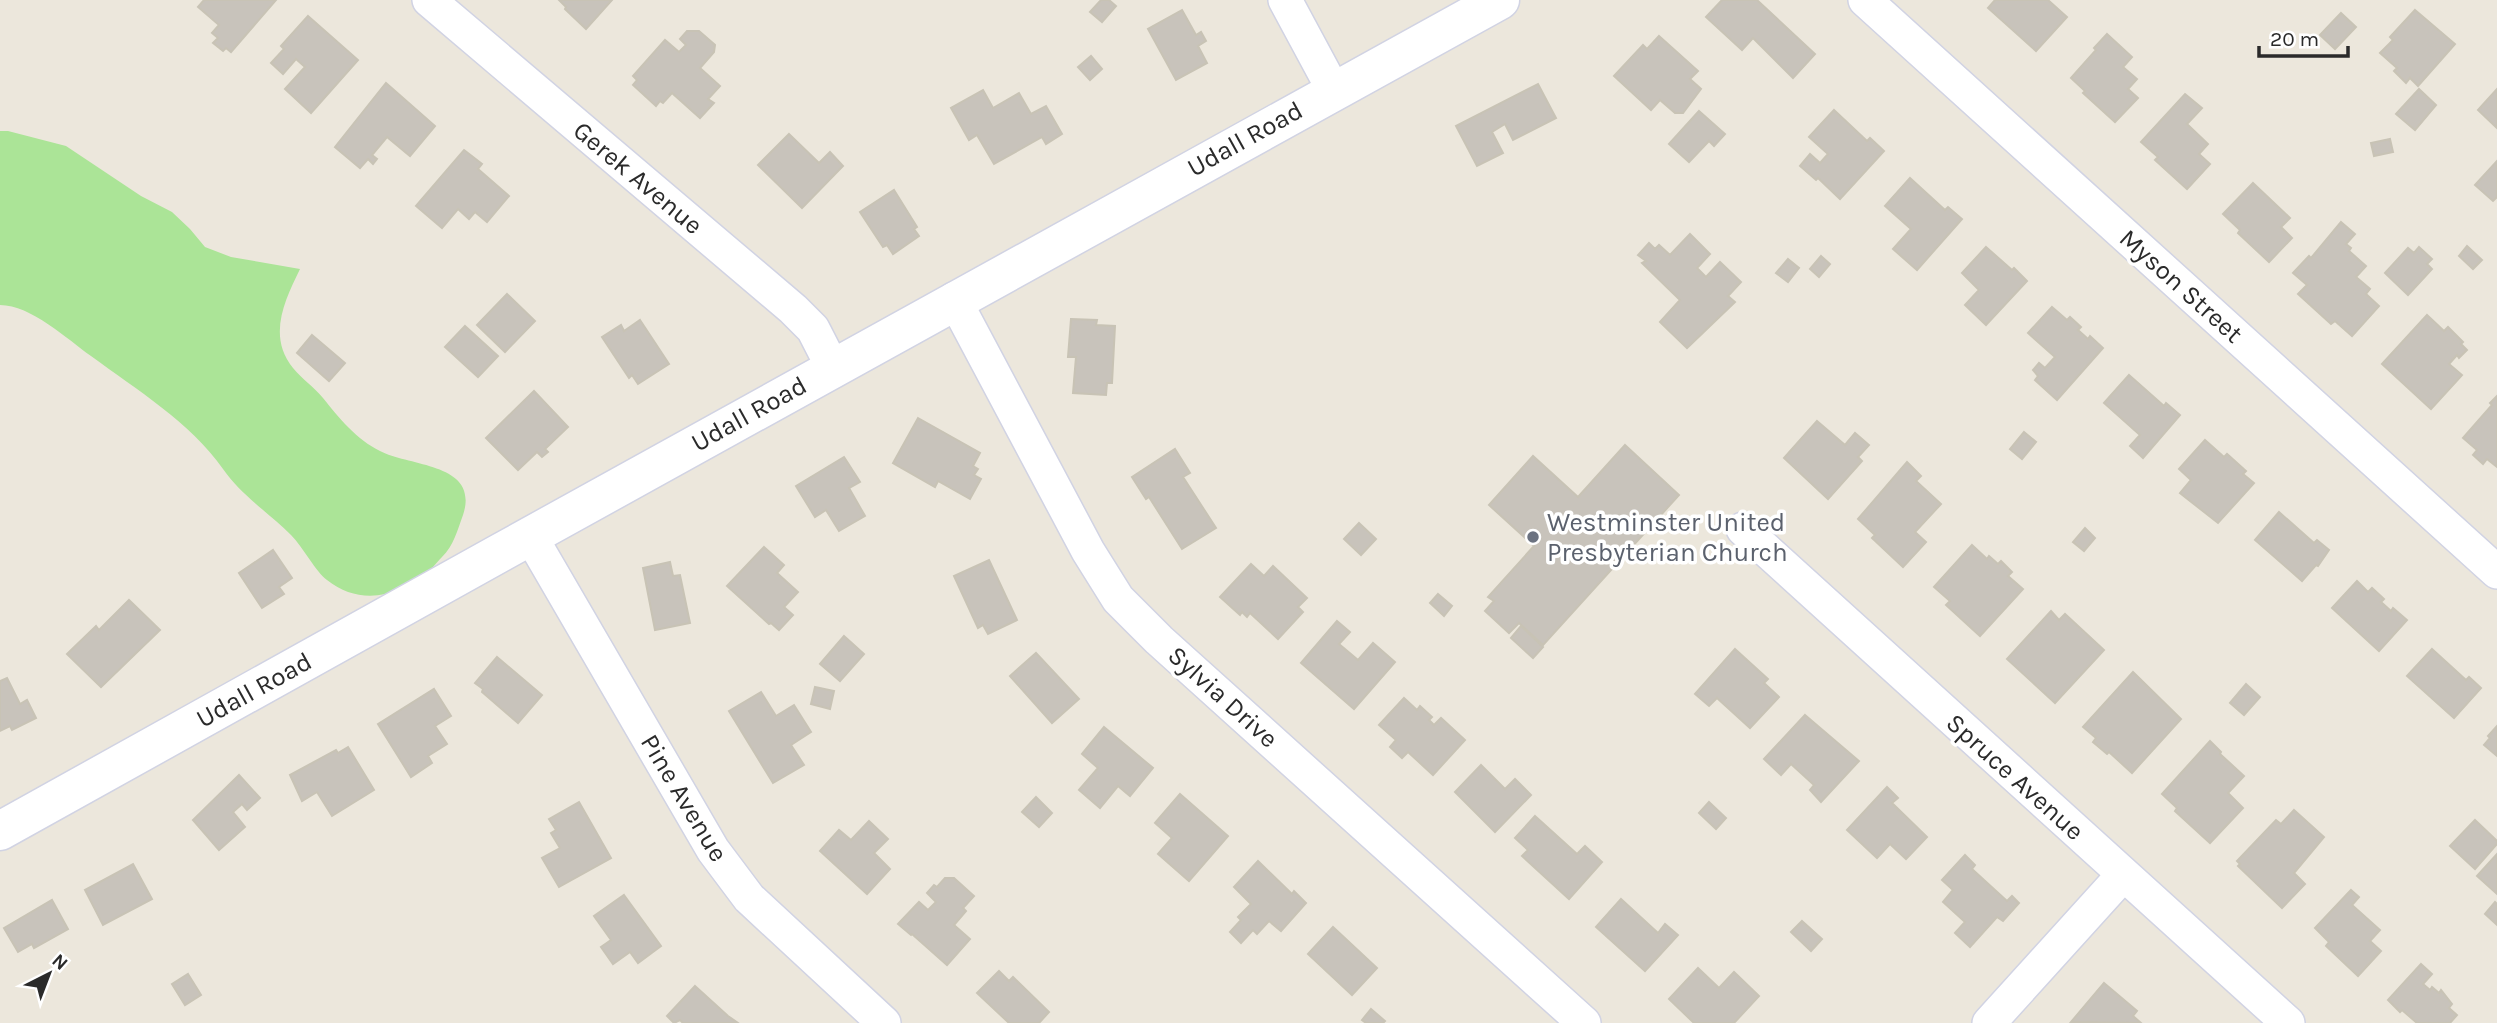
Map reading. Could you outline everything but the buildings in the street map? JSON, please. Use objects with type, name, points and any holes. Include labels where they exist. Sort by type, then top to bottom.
[{"type":"main road","name":"Udall Road","points":[[0,831],[954,299],[1500,0]]},
{"type":"street","name":"Gerek Avenue","points":[[429,0],[793,309],[813,329],[833,368]]},
{"type":"street","points":[[1285,0],[1334,90]]},
{"type":"street","name":"Myson Street","points":[[1865,0],[2497,572]]},
{"type":"street","name":"Sylvia Drive","points":[[954,299],[1088,551],[1118,599],[1159,640],[1584,1023]]},
{"type":"street","name":"Spruce Avenue","points":[[1743,529],[2288,1023]]},
{"type":"street","name":"Pine Avenue","points":[[531,537],[730,875],[771,920],[884,1023]]},
{"type":"street","points":[[1989,1023],[2123,875]]},
{"type":"green space","points":[[0,131],[66,146],[141,196],[172,212],[205,247],[231,257],[300,269],[284,306],[280,331],[285,356],[293,368],[348,428],[364,441],[380,451],[439,470],[462,485],[466,498],[457,532],[446,552],[426,575],[413,584],[382,595],[354,594],[336,586],[323,576],[291,535],[238,487],[210,452],[179,422],[48,324],[12,306],[0,305]]},
{"type":"place","name":"Westminster United Presbyterian Church","points":[[1533,537]]}]
